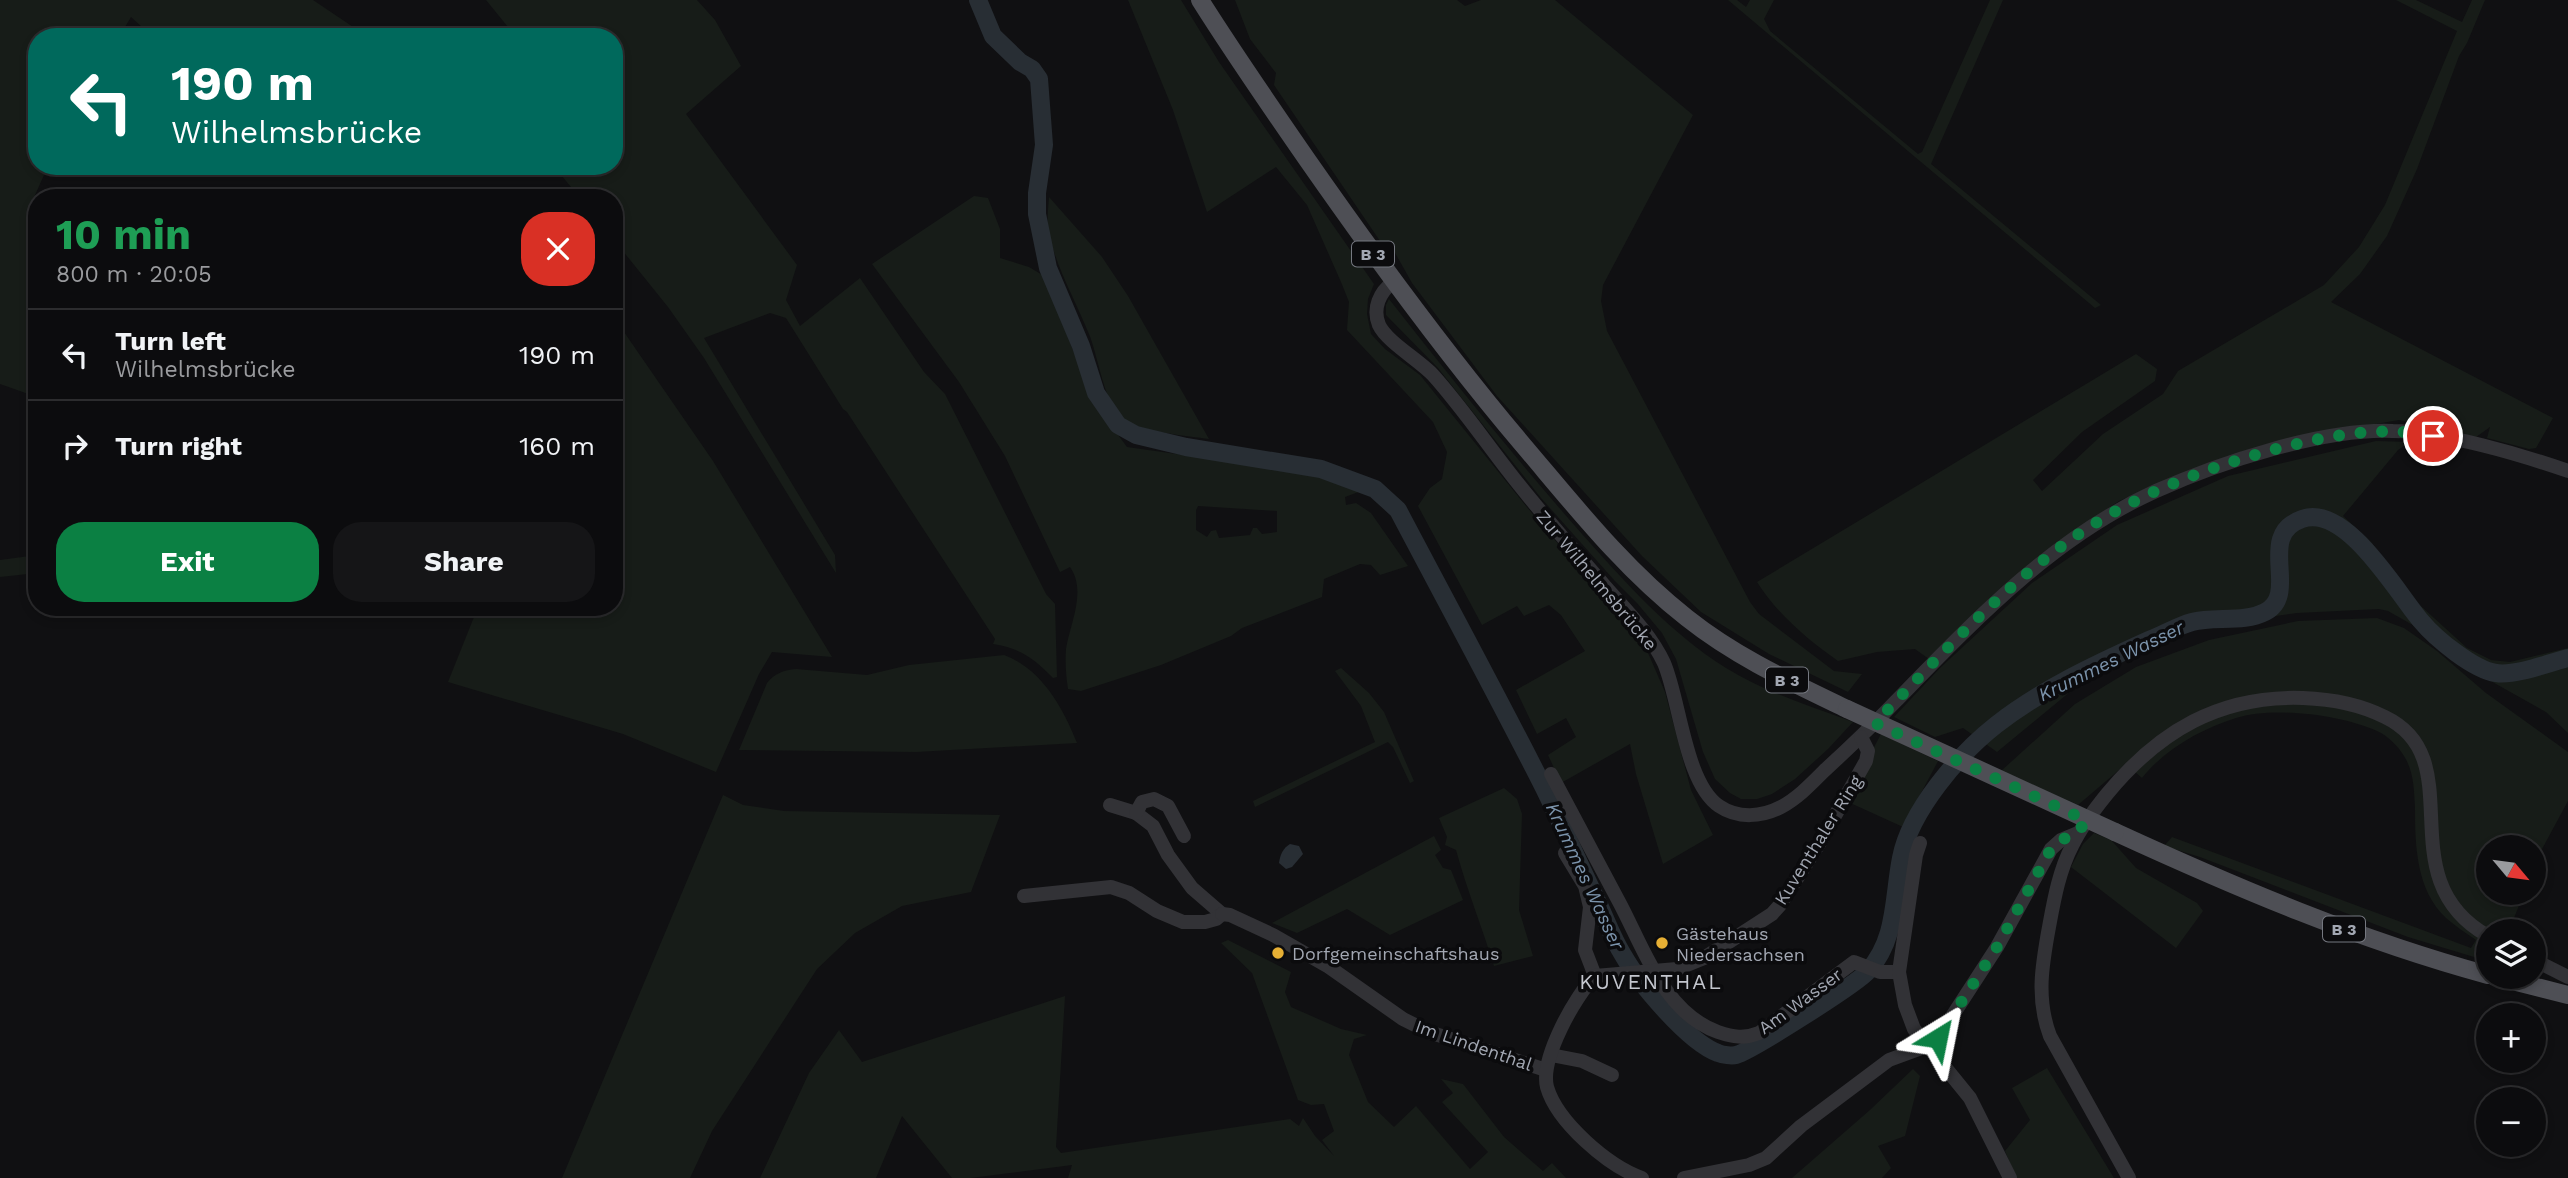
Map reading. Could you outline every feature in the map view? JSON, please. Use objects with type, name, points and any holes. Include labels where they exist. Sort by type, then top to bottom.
[{"type":"main road","name":"B 3","points":[[1200,0],[1249,77],[1393,282],[1476,389],[1565,495],[1654,590],[1684,616],[1729,649],[1847,709],[2214,878],[2300,914],[2476,971]]},
{"type":"main road","name":"B 3","points":[[2546,987],[2568,995]]},
{"type":"street","name":"Zur Wilhelmsbrücke","points":[[1393,282],[1382,293],[1377,305],[1377,318],[1383,331],[1433,376],[1515,480],[1649,638],[1668,675],[1701,786],[1713,801],[1729,811],[1747,815],[1780,808],[1861,737],[1882,726],[2032,569],[2096,523],[2184,479],[2296,444],[2378,430],[2429,435],[2539,461],[2568,471]]},
{"type":"street","points":[[2129,1178],[2050,1037],[2043,1018],[2041,979],[2060,877],[2078,833],[2128,768],[2168,736],[2190,722],[2236,704],[2259,699],[2284,697],[2330,700],[2386,717],[2417,741],[2429,778],[2432,850],[2444,891],[2462,916],[2476,927]]},
{"type":"street","points":[[1882,726],[2086,820]]},
{"type":"street","name":"Kuventhaler Ring","points":[[1595,976],[1677,969],[1704,958],[1762,922],[1780,905],[1819,844],[1866,761],[1868,751],[1861,737]]},
{"type":"street","name":"Am Wasser","points":[[1551,774],[1630,921],[1646,971],[1697,1021],[1712,1030],[1739,1038],[1759,1033],[1854,962],[1880,972],[1899,972]]},
{"type":"street","points":[[1136,813],[1142,802],[1154,799],[1168,806],[1184,836]]},
{"type":"street","points":[[1024,896],[1111,887],[1129,893],[1157,911],[1183,922],[1205,922],[1222,914],[1192,888],[1168,855],[1153,827],[1136,813],[1110,805]]},
{"type":"street","points":[[1684,1178],[1749,1165],[1766,1158],[1801,1126],[1889,1060],[1927,1046],[1946,1027],[1975,981],[2051,849],[2061,840],[2078,833]]},
{"type":"street","points":[[1920,843],[1899,972],[1909,1017],[1914,1030],[1970,1098],[2010,1178]]},
{"type":"street","points":[[1565,853],[1585,887],[1590,907],[1585,950],[1595,976],[1568,1016],[1549,1062],[1547,1085],[1553,1101],[1567,1120],[1598,1154],[1642,1178]]},
{"type":"street","name":"Im Lindenthal","points":[[1222,914],[1230,915],[1273,935],[1329,967],[1403,1019],[1429,1032],[1549,1062],[1582,1061],[1612,1075]]},
{"type":"street","points":[[2546,966],[2568,977]]},
{"type":"shaded area","points":[[0,0],[313,0],[355,28],[143,28],[131,17],[124,28],[28,28],[28,175],[44,175],[38,189],[28,189],[28,394],[0,384]]},
{"type":"shaded area","points":[[486,0],[697,0],[715,20],[741,66],[686,114],[797,265],[786,300],[800,326],[860,278],[924,372],[945,394],[1046,594],[1055,604],[1057,677],[1053,678],[1040,665],[1019,652],[993,644],[995,639],[786,318],[770,313],[704,338],[835,555],[836,573],[704,358],[668,307],[623,251],[623,189],[573,189],[561,175],[623,175],[623,28],[509,28]]},
{"type":"shaded area","points":[[1128,0],[1181,0],[1219,62],[1374,284],[1368,299],[1367,314],[1371,334],[1385,349],[1420,375],[1526,506],[1645,646],[1665,692],[1691,790],[1713,835],[1663,864],[1636,774],[1630,744],[1561,783],[1548,755],[1576,737],[1566,718],[1537,734],[1516,690],[1585,651],[1561,615],[1549,605],[1524,616],[1517,606],[1482,625],[1418,506],[1430,488],[1442,479],[1447,452],[1433,422],[1347,330],[1349,302],[1341,282],[1307,205],[1276,167],[1207,212],[1173,110]]},
{"type":"shaded area","points":[[1235,0],[1457,0],[1465,6],[1481,0],[1555,0],[1693,115],[1603,285],[1601,301],[1607,331],[1750,602],[1759,614],[1834,671],[1862,674],[1848,692],[1769,654],[1701,612],[1642,556],[1497,396],[1412,283],[1389,242],[1380,241],[1274,85],[1276,73],[1250,39]]},
{"type":"shaded area","points":[[1728,0],[1737,0],[1746,7],[1750,0],[1774,0],[1764,19],[1770,31],[1918,154],[1922,152],[1990,0],[2003,0],[1931,164],[2101,305],[2095,308]]},
{"type":"shaded area","points":[[2396,0],[2416,0],[2462,22],[2472,0],[2485,0],[2459,56],[2417,169],[2387,236],[2360,274],[2331,302],[2553,418],[2536,448],[2529,449],[2487,438],[2490,427],[2476,437],[2399,420],[2300,437],[2184,472],[2119,501],[2071,533],[1929,659],[1915,649],[1877,652],[1838,661],[1794,626],[1757,582],[2136,354],[2157,369],[2155,381],[2082,432],[2033,480],[2042,491],[2103,434],[2163,394],[2178,371],[2324,285],[2359,247],[2385,205],[2457,31]]},
{"type":"shaded area","points":[[974,196],[988,198],[1000,229],[1000,258],[1029,267],[1044,276],[1093,401],[1127,447],[1296,471],[1352,485],[1361,491],[1345,497],[1346,505],[1356,503],[1371,513],[1408,566],[1380,575],[1371,565],[1360,564],[1324,579],[1322,597],[1242,628],[1231,636],[1161,665],[1081,691],[1068,689],[1066,649],[1076,608],[1075,576],[1070,567],[1060,572],[1005,456],[959,382],[872,264]],"holes":[[[1198,506],[1277,511],[1277,532],[1262,534],[1257,528],[1253,528],[1250,535],[1219,538],[1216,530],[1211,531],[1207,537],[1196,530]]]},
{"type":"shaded area","points":[[1049,197],[1102,257],[1128,296],[1209,439],[1143,428],[1118,415],[1107,394],[1089,334],[1050,239]]},
{"type":"shaded area","points":[[1389,299],[1557,505],[1667,623],[1705,654],[1741,677],[1853,722],[1795,779],[1772,794],[1757,799],[1741,799],[1715,779],[1703,752],[1676,659],[1662,633],[1541,498],[1438,368],[1386,315]]},
{"type":"shaded area","points":[[623,333],[713,461],[832,657],[772,652],[759,674],[716,772],[623,734],[448,682],[474,616],[623,616]]},
{"type":"shaded area","points":[[2376,441],[2410,442],[2398,450],[2343,516],[2372,543],[2411,597],[2467,648],[2491,660],[2510,662],[2568,648],[2568,733],[2546,712],[2480,675],[2418,628],[2388,611],[2379,609],[2297,613],[2194,628],[2105,670],[2071,691],[1997,752],[1963,728],[1935,737],[1894,717],[1940,668],[2032,583],[2117,525],[2228,476]]},
{"type":"shaded area","points":[[28,556],[28,574],[0,577],[0,560]]},
{"type":"shaded area","points":[[2377,618],[2404,628],[2437,651],[2486,693],[2568,752],[2568,801],[2546,842],[2546,835],[2476,835],[2476,905],[2519,905],[2514,919],[2476,919],[2476,940],[2446,918],[2436,907],[2428,894],[2419,866],[2414,788],[2410,768],[2396,745],[2377,731],[2362,725],[2307,714],[2251,714],[2236,718],[2184,741],[2161,758],[2142,778],[2126,764],[2078,805],[2001,771],[2075,704],[2136,667],[2209,640],[2298,621]]},
{"type":"shaded area","points":[[1004,655],[1029,670],[1050,691],[1077,743],[916,752],[739,750],[767,683],[784,671],[796,669],[867,675],[909,665]]},
{"type":"shaded area","points":[[1341,668],[1369,693],[1384,712],[1414,781],[1410,783],[1388,742],[1255,807],[1253,801],[1375,742],[1361,706],[1335,671]]},
{"type":"shaded area","points":[[1881,734],[1938,761],[1903,827],[1846,801]]},
{"type":"shaded area","points":[[1504,788],[1517,799],[1522,814],[1519,910],[1533,956],[1494,966],[1456,850],[1445,845],[1447,837],[1439,818]]},
{"type":"shaded area","points":[[723,795],[743,805],[784,811],[1000,815],[971,892],[902,906],[855,933],[817,969],[712,1131],[690,1178],[562,1178]]},
{"type":"shaded area","points":[[2094,833],[2111,840],[2136,868],[2197,903],[2203,911],[2176,948],[2071,867],[2083,844]]},
{"type":"shaded area","points":[[1434,836],[1441,850],[1435,855],[1443,868],[1451,870],[1463,900],[1390,935],[1347,909],[1297,933],[1272,923]]},
{"type":"shaded area","points":[[2172,837],[2471,948],[2476,940],[2476,958],[2408,937],[2200,857],[2164,846]]},
{"type":"shaded area","points":[[1290,844],[1299,846],[1303,854],[1292,867],[1286,869],[1279,863],[1282,852]]},
{"type":"shaded area","points":[[1228,940],[1291,972],[1285,992],[1291,1007],[1341,1029],[1367,1035],[1354,1039],[1349,1055],[1368,1102],[1394,1127],[1416,1106],[1470,1169],[1488,1152],[1442,1102],[1453,1093],[1441,1079],[1463,1084],[1504,1137],[1543,1171],[1552,1163],[1566,1178],[1068,1178],[1072,1165],[952,1178],[902,1116],[876,1178],[760,1178],[809,1073],[839,1030],[862,1062],[1065,996],[1056,1147],[1061,1153],[1290,1119],[1299,1126],[1303,1118],[1334,1156],[1322,1140],[1334,1131],[1324,1104],[1311,1105],[1298,1100],[1252,973],[1221,943]]},
{"type":"shaded area","points":[[2047,1068],[2114,1178],[2016,1178],[2005,1151],[2030,1120],[2012,1088]]},
{"type":"shaded area","points":[[1913,1069],[1920,1076],[1905,1136],[1878,1146],[1891,1168],[1882,1178],[1792,1178],[1870,1110]]},
{"type":"waterway","name":"Krummes Wasser","points":[[978,0],[993,36],[1020,62],[1032,69],[1039,79],[1044,145],[1037,193],[1037,214],[1048,268],[1081,346],[1096,393],[1118,425],[1136,435],[1186,447],[1321,469],[1375,489],[1398,510],[1544,788],[1619,949],[1640,981],[1679,1025],[1706,1047],[1718,1053],[1734,1055],[1746,1051],[1826,1002],[1868,971],[1877,959],[1889,932],[1901,858],[1914,821],[1952,767],[1982,737],[2014,712],[2070,678],[2175,628],[2201,620],[2248,617],[2265,612],[2275,603],[2279,592],[2281,538],[2288,527],[2302,519],[2319,518],[2336,524],[2353,537],[2428,628],[2456,653],[2477,666],[2487,671],[2504,673],[2522,671],[2568,658]]},
{"type":"place","name":"Gästehaus Niedersachsen","points":[[1662,943]]},
{"type":"place","name":"Dorfgemeinschaftshaus","points":[[1278,953]]},
{"type":"district","name":"KUVENTHAL","points":[[1651,981]]},
{"type":"route","points":[[1938,1038],[1997,947],[2051,849],[2067,836],[2078,833],[2086,820],[1875,723],[2032,569],[2074,537],[2122,508],[2184,479],[2296,444],[2378,430],[2433,436]]}]
